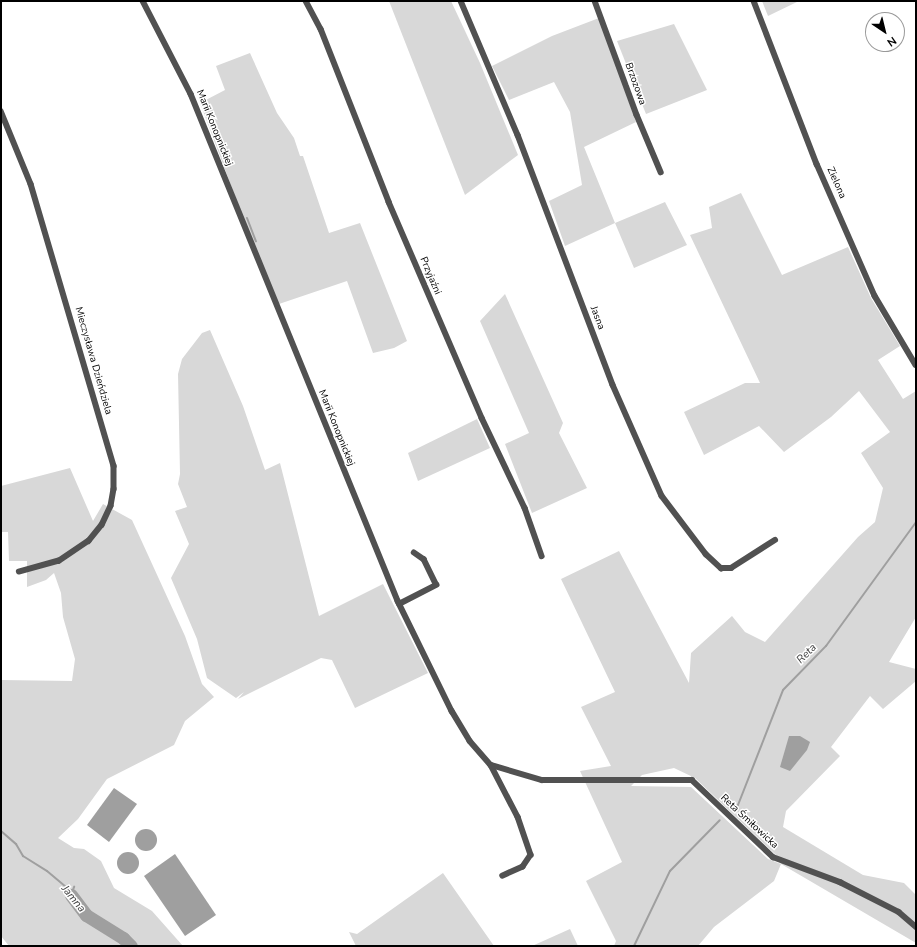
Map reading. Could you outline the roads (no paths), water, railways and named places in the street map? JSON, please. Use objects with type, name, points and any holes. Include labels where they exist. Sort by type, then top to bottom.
[{"type":"street","name":"Marii Konopnickiej","points":[[143,1],[191,94],[399,604],[452,712],[470,741],[491,765],[518,817],[531,855],[523,867],[503,876]]},
{"type":"street","name":"Przyjaźni","points":[[306,1],[322,29],[398,223],[482,418],[525,508],[542,556]]},
{"type":"street","name":"Jasna","points":[[461,1],[518,135],[613,386],[662,496],[706,554],[721,568],[731,568],[774,540]]},
{"type":"street","name":"Brzozowa","points":[[595,1],[637,115],[661,172]]},
{"type":"street","name":"Zielona","points":[[754,1],[818,164],[875,296],[916,365]]},
{"type":"street","name":"Mieczysława Dzieńdziela","points":[[1,111],[31,184],[109,447],[114,481],[111,506],[102,525],[89,541],[59,561],[19,572]]},
{"type":"street","points":[[399,604],[436,585],[424,560],[414,553]]},
{"type":"street","name":"Reta Śmiłowicka","points":[[491,765],[542,780],[585,778],[692,780],[773,857],[840,882],[899,912],[916,927]]},
{"type":"waterway","points":[[247,218],[256,241]]},
{"type":"waterway","name":"Reta","points":[[733,810],[738,805],[783,690],[826,646],[916,522]]},
{"type":"waterway","name":"Reta","points":[[634,946],[670,871],[720,820]]},
{"type":"waterway","name":"Jamna","points":[[1,831],[16,844],[23,856],[47,871],[67,888],[71,895]]},
{"type":"waterway","name":"Jamna","points":[[71,895],[74,887]]},
{"type":"waterway","name":"Jamna","points":[[71,895],[86,915],[123,938],[131,946]]}]
